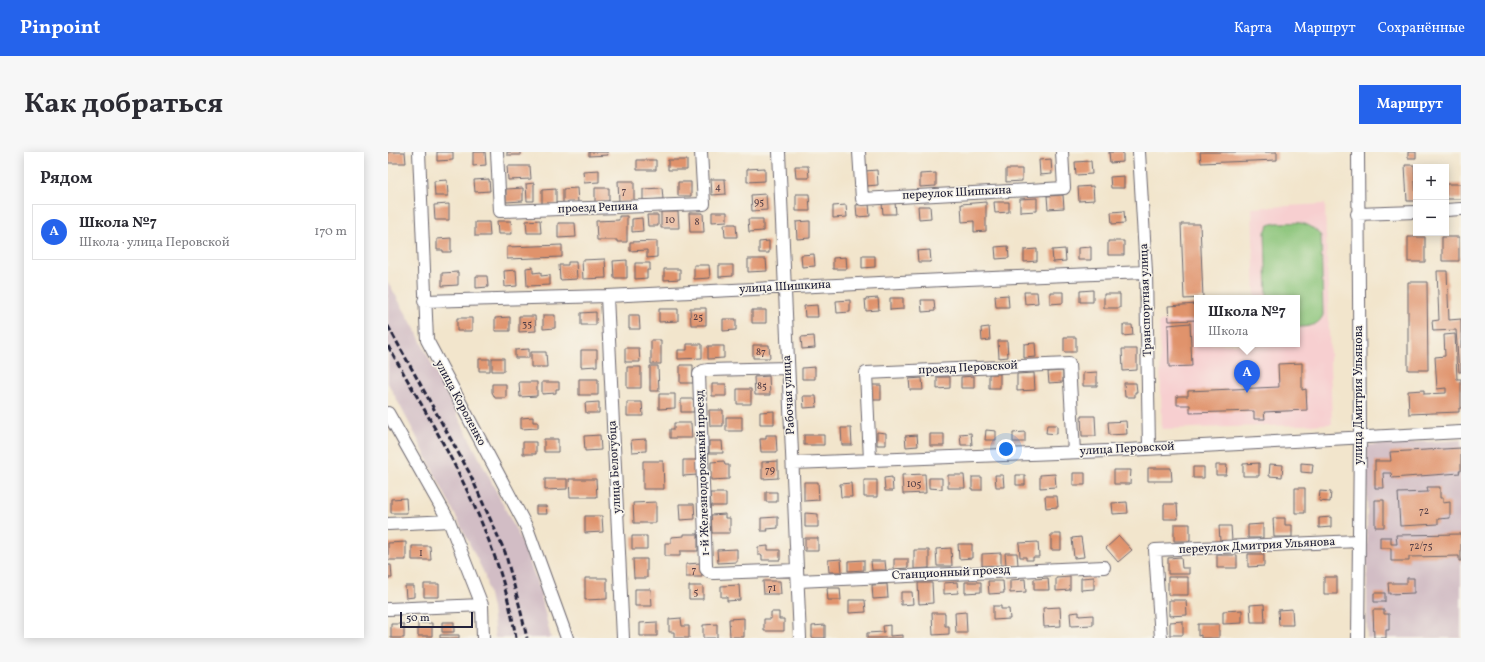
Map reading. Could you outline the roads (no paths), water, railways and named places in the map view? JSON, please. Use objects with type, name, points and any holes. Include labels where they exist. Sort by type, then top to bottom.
[{"type":"street","name":"улица Короленко","points":[[419,152],[424,302],[427,340],[527,528],[567,638]]},
{"type":"street","name":"проезд Репина","points":[[497,152],[500,211],[704,204],[701,152]]},
{"type":"street","name":"Рабочая улица","points":[[779,152],[800,638]]},
{"type":"street","name":"переулок Шишкина","points":[[859,152],[862,199],[1064,188],[1062,152]]},
{"type":"street","name":"Транспортная улица","points":[[1139,152],[1146,272],[1149,448]]},
{"type":"street","name":"улица Дмитрия Ульянова","points":[[1358,152],[1357,214],[1360,437],[1358,638]]},
{"type":"street","points":[[1449,210],[1461,209]]},
{"type":"street","points":[[1357,214],[1413,212]]},
{"type":"street","name":"улица Шишкина","points":[[424,302],[607,296],[1146,272]]},
{"type":"street","name":"улица Белогубца","points":[[607,296],[623,638]]},
{"type":"street","name":"проезд Перовской","points":[[870,460],[866,373],[1068,364],[1074,452]]},
{"type":"street","name":"1-й Железнодорожный проезд","points":[[788,368],[708,370],[703,371],[700,374],[706,569],[709,572],[714,573],[797,576]]},
{"type":"street","points":[[390,419],[449,521],[482,605],[483,638]]},
{"type":"street","name":"улица Перовской","points":[[793,463],[1074,452],[1461,432]]},
{"type":"street","points":[[388,524],[449,521]]},
{"type":"street","name":"переулок Дмитрия Ульянова","points":[[1161,638],[1155,550],[1358,541]]},
{"type":"street","name":"Станционный проезд","points":[[797,576],[1104,567]]},
{"type":"street","points":[[388,609],[482,605]]},
{"type":"railway","points":[[388,326],[469,472],[505,552],[527,638]]},
{"type":"railway","points":[[388,346],[447,451],[482,523],[508,598],[516,638]]},
{"type":"place","name":"Школа №7","points":[[1247,393]]}]
